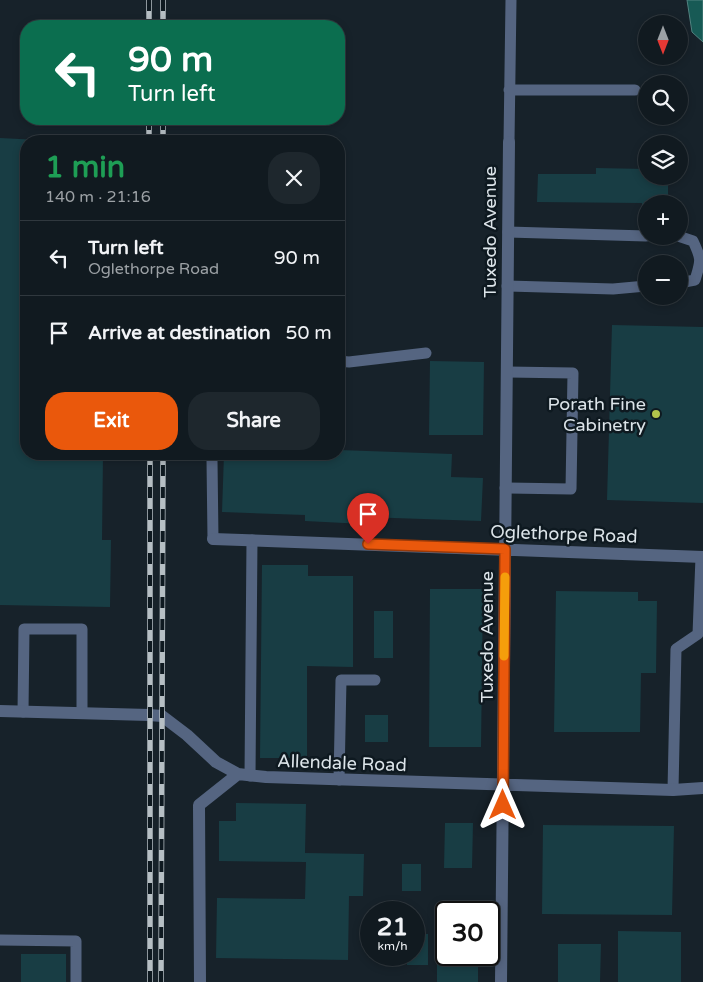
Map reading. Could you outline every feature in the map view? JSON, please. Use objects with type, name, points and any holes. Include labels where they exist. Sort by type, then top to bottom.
[{"type":"street","name":"Tuxedo Avenue","points":[[501,982],[509,142]]},
{"type":"street","name":"Oglethorpe Road","points":[[213,539],[702,557]]},
{"type":"street","name":"Allendale Road","points":[[0,712],[162,716],[187,734],[216,762],[244,775],[266,778],[673,790],[703,788]]},
{"type":"street","points":[[200,982],[199,804],[244,775]]},
{"type":"lane","points":[[509,142],[511,0]]},
{"type":"lane","points":[[509,90],[635,90]]},
{"type":"lane","points":[[508,232],[638,236]]},
{"type":"lane","points":[[688,239],[693,241],[700,263],[695,280],[688,281]]},
{"type":"lane","points":[[508,286],[613,289],[638,287]]},
{"type":"lane","points":[[345,362],[426,353]]},
{"type":"lane","points":[[506,488],[571,489],[573,373],[507,372]]},
{"type":"lane","points":[[211,460],[213,539]]},
{"type":"lane","points":[[244,775],[252,540]]},
{"type":"lane","points":[[673,790],[676,649],[698,634],[702,557]]},
{"type":"lane","points":[[23,712],[24,629],[82,629],[82,713]]},
{"type":"lane","points":[[338,780],[341,680],[375,680]]},
{"type":"lane","points":[[0,940],[76,941],[76,982]]},
{"type":"shaded area","points":[[687,0],[703,0],[703,42],[692,32]]},
{"type":"building","points":[[0,138],[20,139],[20,460],[103,460],[102,540],[111,540],[110,607],[0,605]]},
{"type":"building","points":[[596,168],[638,169],[638,185],[668,185],[668,195],[638,195],[638,203],[537,202],[538,174],[596,174]]},
{"type":"building","name":"Porath Fine Cabinetry","points":[[612,325],[703,327],[703,503],[607,500]]},
{"type":"building","points":[[430,361],[484,362],[483,435],[429,435]]},
{"type":"building","points":[[345,450],[452,454],[451,477],[483,478],[481,521],[365,517],[364,524],[305,521],[305,515],[222,512],[224,460],[345,460]]},
{"type":"building","points":[[262,565],[308,565],[308,576],[353,576],[353,667],[307,666],[307,758],[260,758]]},
{"type":"building","points":[[430,589],[483,589],[481,747],[429,747]]},
{"type":"building","points":[[556,591],[638,592],[638,601],[657,601],[656,673],[641,673],[640,732],[554,732]]},
{"type":"building","points":[[374,611],[393,611],[393,658],[374,658]]},
{"type":"building","points":[[365,715],[388,715],[388,742],[365,742]]},
{"type":"building","points":[[236,803],[306,804],[305,853],[364,854],[363,896],[349,896],[348,960],[216,958],[217,898],[305,899],[306,862],[219,861],[219,821],[236,821]]},
{"type":"building","points":[[445,823],[473,823],[472,868],[444,868]]},
{"type":"building","points":[[543,825],[674,826],[672,915],[542,914]]},
{"type":"building","points":[[402,864],[421,864],[421,891],[402,891]]},
{"type":"building","points":[[618,931],[681,932],[681,982],[618,982]]},
{"type":"building","points":[[425,934],[428,934],[428,965],[425,965]]},
{"type":"building","points":[[558,944],[601,944],[600,982],[558,982]]},
{"type":"building","points":[[21,954],[66,954],[66,982],[21,982]]},
{"type":"building","points":[[437,966],[478,966],[478,982],[437,982]]},
{"type":"railway","points":[[149,0],[149,20]]},
{"type":"railway","points":[[163,0],[163,20]]},
{"type":"railway","points":[[149,125],[149,135]]},
{"type":"railway","points":[[163,125],[163,135]]},
{"type":"railway","points":[[150,460],[150,982]]},
{"type":"railway","points":[[161,982],[163,460]]},
{"type":"slow traffic","points":[[504,656],[505,577]]},
{"type":"place","name":"Porath Fine Cabinetry","points":[[656,414]]},
{"type":"route","points":[[368,544],[505,549],[503,805]]}]
